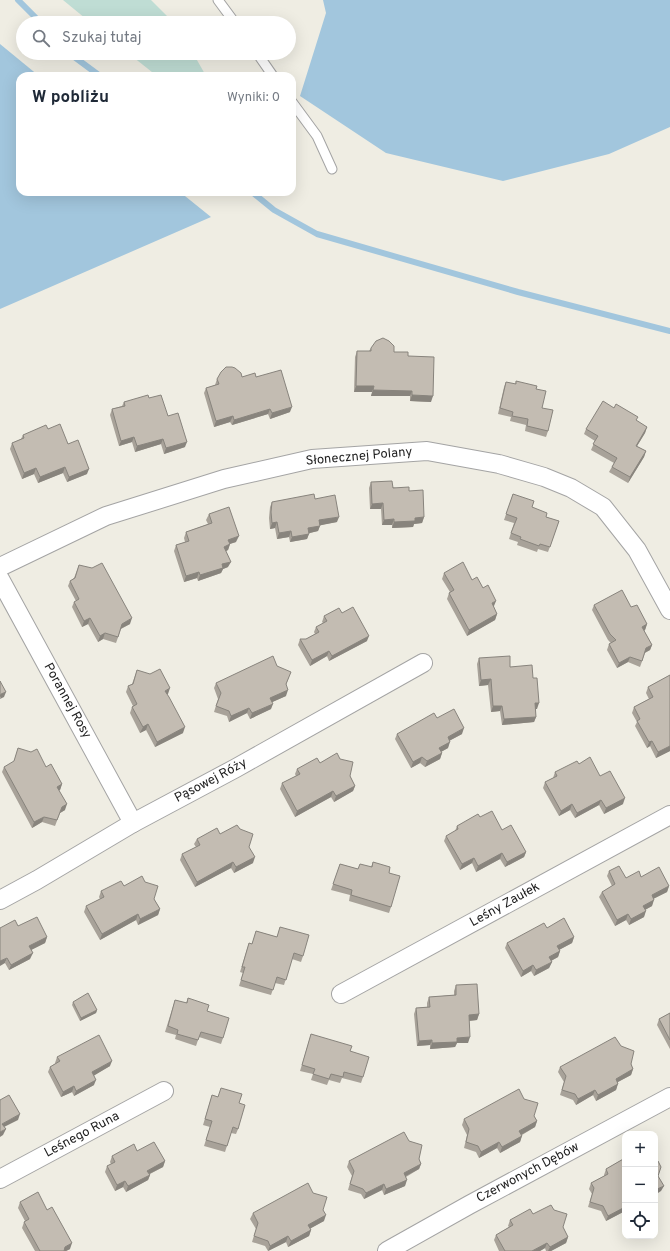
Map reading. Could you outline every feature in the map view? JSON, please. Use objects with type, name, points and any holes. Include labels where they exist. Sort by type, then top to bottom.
[{"type":"street","name":"Słonecznej Polany","points":[[0,567],[106,516],[224,479],[312,459],[427,451],[499,464],[544,477],[571,488],[603,507],[637,550],[670,610]]},
{"type":"street","name":"Porannej Rosy","points":[[0,578],[133,823]]},
{"type":"street","name":"Pąsowej Róży","points":[[0,900],[37,880],[133,823],[236,768],[423,663]]},
{"type":"street","name":"Leśny Zaułek","points":[[341,994],[670,815]]},
{"type":"street","name":"Leśnego Runa","points":[[0,1179],[164,1091]]},
{"type":"street","name":"Czerwonych Dębów","points":[[387,1251],[670,1097]]},
{"type":"lane","points":[[218,0],[230,16]]},
{"type":"lane","points":[[262,60],[270,72]]},
{"type":"lane","points":[[296,107],[317,136],[332,169]]},
{"type":"shaded area","points":[[63,0],[151,0],[167,16],[82,16]]},
{"type":"shaded area","points":[[323,0],[670,0],[670,127],[609,154],[503,181],[386,153],[300,96],[326,13]]},
{"type":"shaded area","points":[[0,44],[16,57],[16,60],[20,60],[34,72],[16,72],[16,196],[185,196],[211,217],[0,309]]},
{"type":"shaded area","points":[[137,60],[197,60],[204,72],[152,72]]},
{"type":"building","points":[[383,338],[394,346],[394,352],[408,352],[408,356],[434,357],[433,396],[412,395],[412,391],[373,390],[374,386],[356,386],[357,351],[371,351],[371,348],[376,341]]},
{"type":"building","points":[[226,367],[235,368],[241,373],[242,377],[255,373],[256,377],[281,370],[292,407],[272,413],[270,409],[234,420],[233,416],[216,421],[206,388],[219,384],[217,379]]},
{"type":"building","points":[[516,381],[537,386],[536,389],[546,391],[542,408],[553,410],[548,431],[527,426],[528,419],[512,416],[513,412],[500,408],[506,382],[516,384]]},
{"type":"building","points":[[148,395],[149,398],[161,395],[168,416],[178,413],[187,442],[166,448],[163,439],[137,446],[134,437],[121,441],[112,409],[125,406],[124,402]]},
{"type":"building","points":[[603,401],[614,408],[616,404],[638,417],[636,420],[647,427],[636,446],[646,451],[630,477],[612,467],[617,458],[593,444],[598,436],[586,429]]},
{"type":"building","points":[[60,424],[68,444],[78,440],[89,469],[69,477],[65,467],[40,477],[36,468],[24,473],[12,443],[24,438],[23,435],[46,425],[48,429]]},
{"type":"building","points":[[392,481],[393,488],[409,487],[409,491],[423,490],[424,517],[415,518],[415,521],[394,522],[394,519],[384,520],[383,503],[372,504],[371,482]]},
{"type":"building","points":[[314,494],[315,499],[335,495],[339,517],[319,520],[320,526],[308,528],[309,534],[292,537],[291,531],[279,533],[277,522],[272,523],[272,502]]},
{"type":"building","points":[[513,494],[534,501],[532,507],[547,513],[546,517],[559,521],[550,547],[540,544],[539,546],[520,539],[521,537],[511,533],[517,518],[506,514]]},
{"type":"building","points":[[229,507],[239,536],[228,540],[230,544],[224,547],[231,562],[222,564],[223,568],[200,575],[199,572],[186,576],[176,545],[189,541],[186,532],[212,523],[209,514]]},
{"type":"building","points":[[463,562],[472,580],[477,577],[483,588],[488,585],[496,601],[492,603],[497,614],[469,630],[449,593],[454,590],[444,573]]},
{"type":"building","points":[[102,563],[132,618],[122,624],[118,637],[105,633],[100,636],[90,618],[84,621],[74,602],[79,599],[70,581],[75,578],[79,565],[92,568]]},
{"type":"building","points":[[622,590],[631,607],[637,605],[647,624],[642,627],[652,645],[646,648],[642,661],[630,657],[619,663],[609,644],[616,640],[610,634],[594,605]]},
{"type":"building","points":[[353,607],[369,636],[332,656],[329,651],[312,660],[300,639],[306,639],[319,632],[316,627],[327,621],[324,616],[339,608],[342,613]]},
{"type":"building","points":[[273,656],[277,666],[291,672],[286,684],[288,690],[270,698],[273,704],[252,713],[249,708],[231,716],[229,711],[216,706],[221,693],[216,683]]},
{"type":"building","points":[[510,656],[510,667],[532,665],[533,678],[537,678],[539,703],[535,703],[536,717],[504,719],[502,706],[493,706],[491,679],[481,680],[479,658]]},
{"type":"building","points":[[160,669],[170,688],[165,691],[185,727],[157,742],[148,724],[143,727],[132,707],[137,704],[128,686],[133,684],[137,670],[150,674]]},
{"type":"building","points":[[670,675],[670,746],[658,752],[652,741],[649,742],[637,721],[640,719],[634,707],[653,697],[648,687]]},
{"type":"building","points":[[0,681],[6,692],[1,694],[0,697]]},
{"type":"building","points":[[454,709],[464,728],[448,737],[450,742],[439,748],[442,753],[427,761],[422,757],[413,762],[397,734],[434,713],[437,718]]},
{"type":"building","points":[[18,748],[31,752],[37,749],[46,767],[51,764],[62,784],[57,787],[67,804],[62,807],[57,820],[44,817],[34,822],[4,767],[14,761]]},
{"type":"building","points":[[337,753],[340,759],[353,762],[350,776],[355,786],[336,796],[333,791],[297,811],[282,783],[300,774],[297,769],[317,758],[320,763]]},
{"type":"building","points":[[590,757],[600,776],[610,771],[625,798],[606,808],[601,800],[577,813],[572,804],[561,811],[545,782],[557,776],[555,772],[577,761],[579,764]]},
{"type":"building","points":[[492,811],[502,830],[511,825],[526,852],[507,862],[502,853],[478,866],[474,858],[462,864],[446,836],[458,829],[457,826],[478,814],[480,817]]},
{"type":"building","points":[[237,825],[240,829],[253,834],[249,847],[255,857],[236,867],[233,862],[197,882],[182,854],[200,845],[197,839],[217,828],[220,834]]},
{"type":"building","points":[[373,862],[390,867],[389,873],[400,876],[391,907],[351,895],[352,890],[333,884],[340,864],[358,869],[360,864],[372,867]]},
{"type":"building","points":[[619,866],[626,878],[639,871],[641,877],[659,867],[669,886],[652,895],[654,900],[643,906],[646,911],[631,919],[628,914],[617,920],[602,892],[615,884],[609,871]]},
{"type":"building","points":[[142,876],[145,882],[158,886],[154,899],[160,909],[140,919],[138,914],[102,934],[86,906],[104,897],[101,891],[121,881],[124,886]]},
{"type":"building","points":[[37,917],[47,937],[29,946],[33,953],[11,965],[7,958],[0,961],[0,928],[15,920],[18,926]]},
{"type":"building","points":[[564,918],[574,937],[557,946],[560,951],[549,957],[552,962],[536,970],[533,965],[523,971],[507,943],[544,923],[547,928]]},
{"type":"building","points":[[280,927],[309,935],[303,956],[294,953],[286,980],[277,977],[273,990],[241,980],[245,967],[242,967],[249,943],[252,944],[256,931],[277,937]]},
{"type":"building","points":[[477,984],[479,1014],[469,1015],[470,1037],[457,1038],[457,1042],[432,1043],[432,1040],[419,1041],[416,1008],[430,1007],[429,997],[456,995],[456,985]]},
{"type":"building","points":[[88,993],[97,1010],[81,1018],[73,1002]]},
{"type":"building","points":[[188,998],[209,1005],[207,1011],[229,1018],[223,1038],[201,1032],[198,1040],[177,1034],[178,1030],[168,1026],[175,1000],[187,1003]]},
{"type":"building","points":[[670,1013],[670,1040],[659,1019]]},
{"type":"building","points":[[311,1034],[352,1046],[350,1051],[369,1057],[363,1077],[344,1072],[343,1077],[331,1074],[329,1079],[313,1074],[315,1069],[302,1065]]},
{"type":"building","points":[[99,1035],[112,1061],[92,1072],[96,1080],[76,1091],[74,1086],[63,1092],[50,1067],[60,1061],[57,1057]]},
{"type":"building","points":[[615,1037],[621,1046],[634,1051],[631,1064],[633,1069],[616,1079],[618,1084],[598,1095],[595,1090],[578,1099],[575,1094],[562,1090],[566,1076],[560,1067]]},
{"type":"building","points":[[221,1088],[242,1094],[239,1103],[245,1105],[238,1129],[233,1127],[227,1146],[206,1140],[212,1121],[205,1119],[212,1095],[218,1097]]},
{"type":"building","points":[[519,1089],[524,1099],[538,1103],[534,1116],[537,1121],[519,1131],[522,1136],[502,1147],[499,1142],[481,1152],[478,1146],[466,1142],[469,1129],[464,1119]]},
{"type":"building","points":[[9,1095],[20,1114],[2,1124],[6,1129],[0,1132],[0,1100]]},
{"type":"building","points":[[404,1132],[409,1141],[422,1145],[419,1159],[421,1164],[404,1173],[407,1180],[386,1189],[384,1184],[366,1193],[363,1189],[350,1184],[354,1171],[349,1161]]},
{"type":"building","points":[[154,1142],[165,1161],[147,1171],[150,1175],[128,1186],[125,1181],[117,1185],[107,1166],[115,1162],[112,1156],[134,1144],[137,1151]]},
{"type":"building","points":[[622,1160],[622,1209],[608,1216],[603,1206],[590,1202],[594,1188],[591,1183],[608,1174],[606,1169]]},
{"type":"building","points":[[658,1161],[661,1167],[658,1176]]},
{"type":"building","points":[[658,1176],[664,1186],[658,1189]]},
{"type":"building","points":[[308,1183],[313,1193],[327,1197],[323,1210],[326,1215],[308,1225],[311,1230],[291,1241],[288,1236],[270,1246],[268,1241],[254,1236],[258,1223],[253,1213]]},
{"type":"building","points":[[38,1192],[47,1210],[52,1207],[72,1243],[65,1247],[64,1251],[40,1251],[24,1222],[29,1219],[20,1202]]},
{"type":"building","points":[[551,1205],[554,1210],[567,1214],[563,1227],[568,1237],[550,1247],[547,1243],[532,1251],[505,1251],[496,1235],[513,1225],[510,1220],[530,1209],[533,1214]]},
{"type":"waterway","points":[[18,0],[34,16]]},
{"type":"waterway","points":[[78,60],[95,72]]},
{"type":"waterway","points":[[257,196],[274,210],[317,234],[518,292],[670,331]]}]
